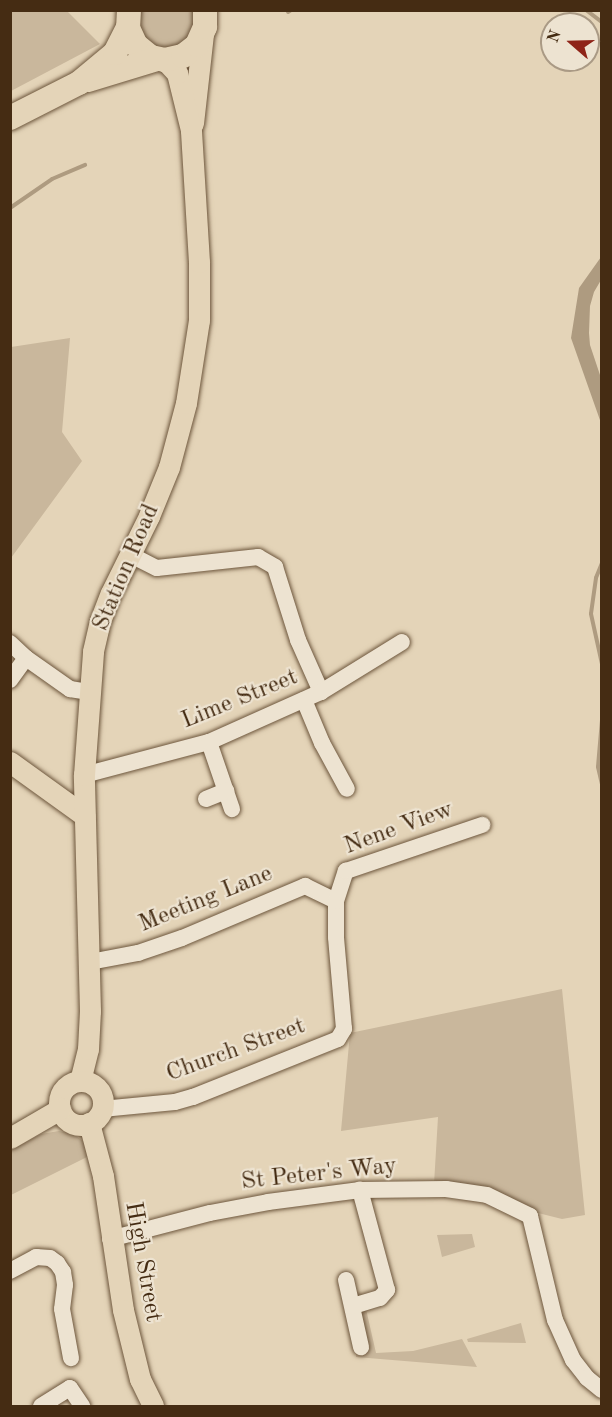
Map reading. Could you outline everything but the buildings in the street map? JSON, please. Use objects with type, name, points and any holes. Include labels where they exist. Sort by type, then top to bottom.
[{"type":"highway","points":[[10,118],[79,83],[188,53],[204,24],[224,10]]},
{"type":"highway","points":[[128,19],[140,50],[161,59]]},
{"type":"highway","points":[[79,83],[115,52],[128,19]]},
{"type":"main road","name":"Station Road","points":[[80,1082],[88,1049],[90,962],[84,775],[88,692],[100,621],[129,554],[149,516],[168,467],[186,403],[196,349],[199,320],[199,262],[191,129],[204,24]]},
{"type":"main road","name":"Station Road","points":[[161,59],[177,73],[191,129]]},
{"type":"main road","points":[[11,764],[85,816]]},
{"type":"main road","points":[[80,1082],[87,1082],[99,1091],[95,1116],[77,1125],[70,1122],[60,1109],[59,1101],[64,1089],[80,1082]]},
{"type":"main road","points":[[10,1138],[60,1109]]},
{"type":"main road","name":"High Street","points":[[95,1116],[110,1239],[123,1310],[140,1379],[153,1407]]},
{"type":"street","points":[[129,554],[157,568],[258,557],[275,567],[298,640],[321,692]]},
{"type":"street","name":"Lime Street","points":[[84,775],[210,742],[321,692],[402,642]]},
{"type":"street","points":[[10,643],[26,658],[70,689],[88,692]]},
{"type":"street","points":[[10,680],[26,658]]},
{"type":"street","points":[[304,699],[322,743],[347,789]]},
{"type":"street","points":[[210,742],[232,809]]},
{"type":"street","points":[[206,799],[226,791]]},
{"type":"street","name":"Nene View","points":[[344,1029],[336,937],[336,901],[346,871],[482,825]]},
{"type":"street","name":"Meeting Lane","points":[[90,962],[138,953],[171,942],[305,886],[336,901]]},
{"type":"street","name":"Church Street","points":[[95,1116],[193,1097],[338,1039],[344,1029]]},
{"type":"street","points":[[353,1306],[380,1298],[387,1290],[360,1190]]},
{"type":"street","name":"St Peter's Way","points":[[110,1239],[210,1213],[268,1202],[360,1190],[472,1191],[487,1195],[530,1216],[555,1320],[573,1360],[587,1378],[602,1390]]},
{"type":"street","points":[[10,1271],[36,1257],[50,1258],[57,1263],[63,1272],[62,1309],[70,1358]]},
{"type":"street","points":[[346,1280],[361,1347]]},
{"type":"street","points":[[41,1407],[70,1388],[82,1407]]},
{"type":"shaded area","points":[[11,10],[67,11],[100,44],[11,91]]},
{"type":"shaded area","points":[[139,11],[195,11],[197,18],[189,39],[171,49],[157,48],[141,35]]},
{"type":"shaded area","points":[[601,257],[601,280],[590,306],[589,333],[590,345],[601,378],[601,423],[571,338],[579,288]]},
{"type":"shaded area","points":[[70,338],[62,432],[82,461],[11,558],[11,347]]},
{"type":"shaded area","points":[[562,989],[585,1215],[562,1219],[538,1213],[487,1190],[434,1184],[438,1117],[341,1131],[350,1033]]},
{"type":"shaded area","points":[[59,1131],[73,1134],[86,1143],[91,1155],[11,1195],[11,1150],[41,1134]]},
{"type":"shaded area","points":[[472,1234],[475,1247],[442,1257],[437,1235]]},
{"type":"shaded area","points":[[366,1309],[376,1353],[413,1351],[462,1339],[477,1367],[356,1357],[358,1311]]},
{"type":"shaded area","points":[[521,1323],[526,1343],[468,1342],[467,1339]]},
{"type":"waterway","points":[[586,10],[602,22]]},
{"type":"waterway","points":[[602,83],[602,91]]},
{"type":"waterway","points":[[10,208],[52,179],[85,165]]},
{"type":"waterway","points":[[602,563],[596,578],[591,614],[602,664]]},
{"type":"waterway","points":[[602,720],[598,767],[602,784]]}]
